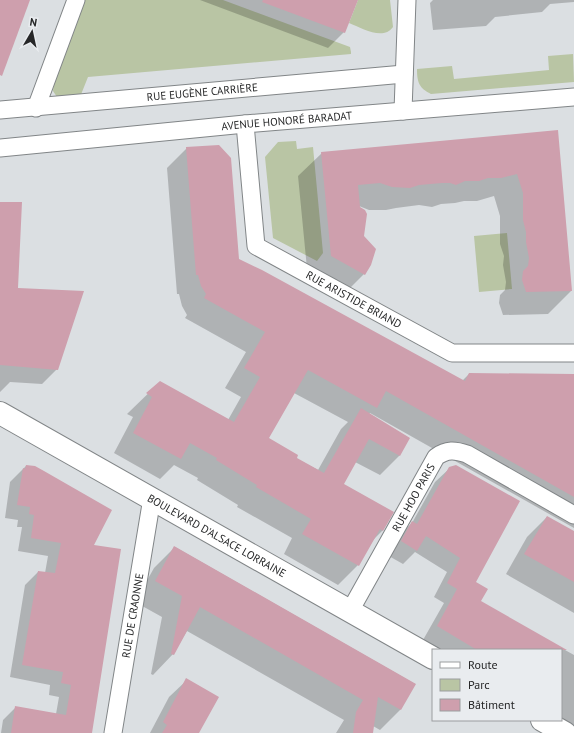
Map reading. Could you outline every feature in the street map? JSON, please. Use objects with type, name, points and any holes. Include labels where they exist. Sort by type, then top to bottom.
[{"type":"main road","name":"BOULEVARD D'ALSACE LORRAINE","points":[[0,413],[432,657]]},
{"type":"main road","points":[[544,721],[565,733]]},
{"type":"street","points":[[36,108],[76,0]]},
{"type":"street","points":[[403,111],[407,0]]},
{"type":"street","name":"RUE EUGÈNE CARRIÈRE","points":[[0,110],[36,108],[404,74]]},
{"type":"street","name":"AVENUE HONORÉ BARADAT","points":[[0,148],[245,124],[574,97]]},
{"type":"street","name":"RUE ARISTIDE BRIAND","points":[[245,124],[256,246],[452,353],[574,353]]},
{"type":"street","name":"RUE HOO PARIS","points":[[350,611],[436,457],[443,452],[450,450],[467,454],[574,515]]},
{"type":"street","name":"RUE DE CRAONNE","points":[[113,733],[152,498]]},
{"type":"green space","points":[[85,0],[223,0],[350,47],[351,54],[88,77],[80,97],[57,97],[53,91],[54,82]]},
{"type":"green space","points":[[358,0],[390,0],[393,27],[384,33],[378,33],[349,23]]},
{"type":"green space","points":[[573,54],[574,82],[431,94],[421,87],[418,78],[417,69],[452,66],[454,79],[549,70],[548,56]]},
{"type":"green space","points":[[296,141],[297,149],[313,147],[323,253],[317,261],[273,238],[265,157],[278,142]]},
{"type":"green space","points":[[507,233],[512,289],[479,292],[474,236]]},
{"type":"building","points":[[0,0],[30,0],[2,76],[0,75]]},
{"type":"building","points":[[263,0],[358,0],[345,33],[262,2]]},
{"type":"building","points":[[558,130],[572,291],[526,292],[522,280],[523,271],[528,266],[529,258],[523,220],[523,193],[517,174],[501,178],[488,178],[479,181],[465,181],[456,185],[442,183],[419,185],[410,188],[392,187],[380,183],[358,185],[360,207],[365,210],[367,214],[364,236],[376,249],[371,265],[365,275],[331,256],[321,152]]},
{"type":"building","points":[[219,145],[231,158],[239,259],[262,270],[465,381],[469,373],[574,374],[574,497],[386,391],[377,408],[308,370],[269,438],[298,455],[297,458],[324,473],[361,408],[410,438],[400,456],[369,439],[344,484],[394,512],[383,531],[380,529],[359,566],[302,534],[311,519],[256,487],[257,485],[216,460],[217,458],[190,443],[181,459],[133,433],[152,397],[146,393],[160,381],[234,422],[260,377],[244,368],[265,332],[204,298],[206,294],[201,286],[198,275],[196,275],[186,147]]},
{"type":"building","points":[[0,202],[22,202],[18,288],[84,291],[58,370],[0,365]]},
{"type":"building","points":[[26,465],[35,466],[112,510],[94,545],[121,549],[92,733],[11,733],[15,706],[66,715],[71,685],[61,683],[63,672],[22,665],[38,571],[55,573],[61,543],[31,538],[34,515],[29,514],[30,507],[17,505],[23,468],[25,469]]},
{"type":"building","points":[[456,465],[520,501],[476,582],[488,589],[481,601],[567,650],[475,649],[437,626],[457,589],[447,583],[460,558],[426,536],[417,551],[401,541],[412,521],[417,524],[449,467]]},
{"type":"building","points":[[547,516],[574,531],[574,582],[524,554]]},
{"type":"building","points":[[174,546],[416,684],[401,710],[378,697],[373,733],[353,733],[356,712],[363,700],[200,607],[174,655],[171,654],[182,596],[155,581]]},
{"type":"building","points":[[186,678],[219,697],[199,733],[162,733],[167,725],[163,722]]}]
